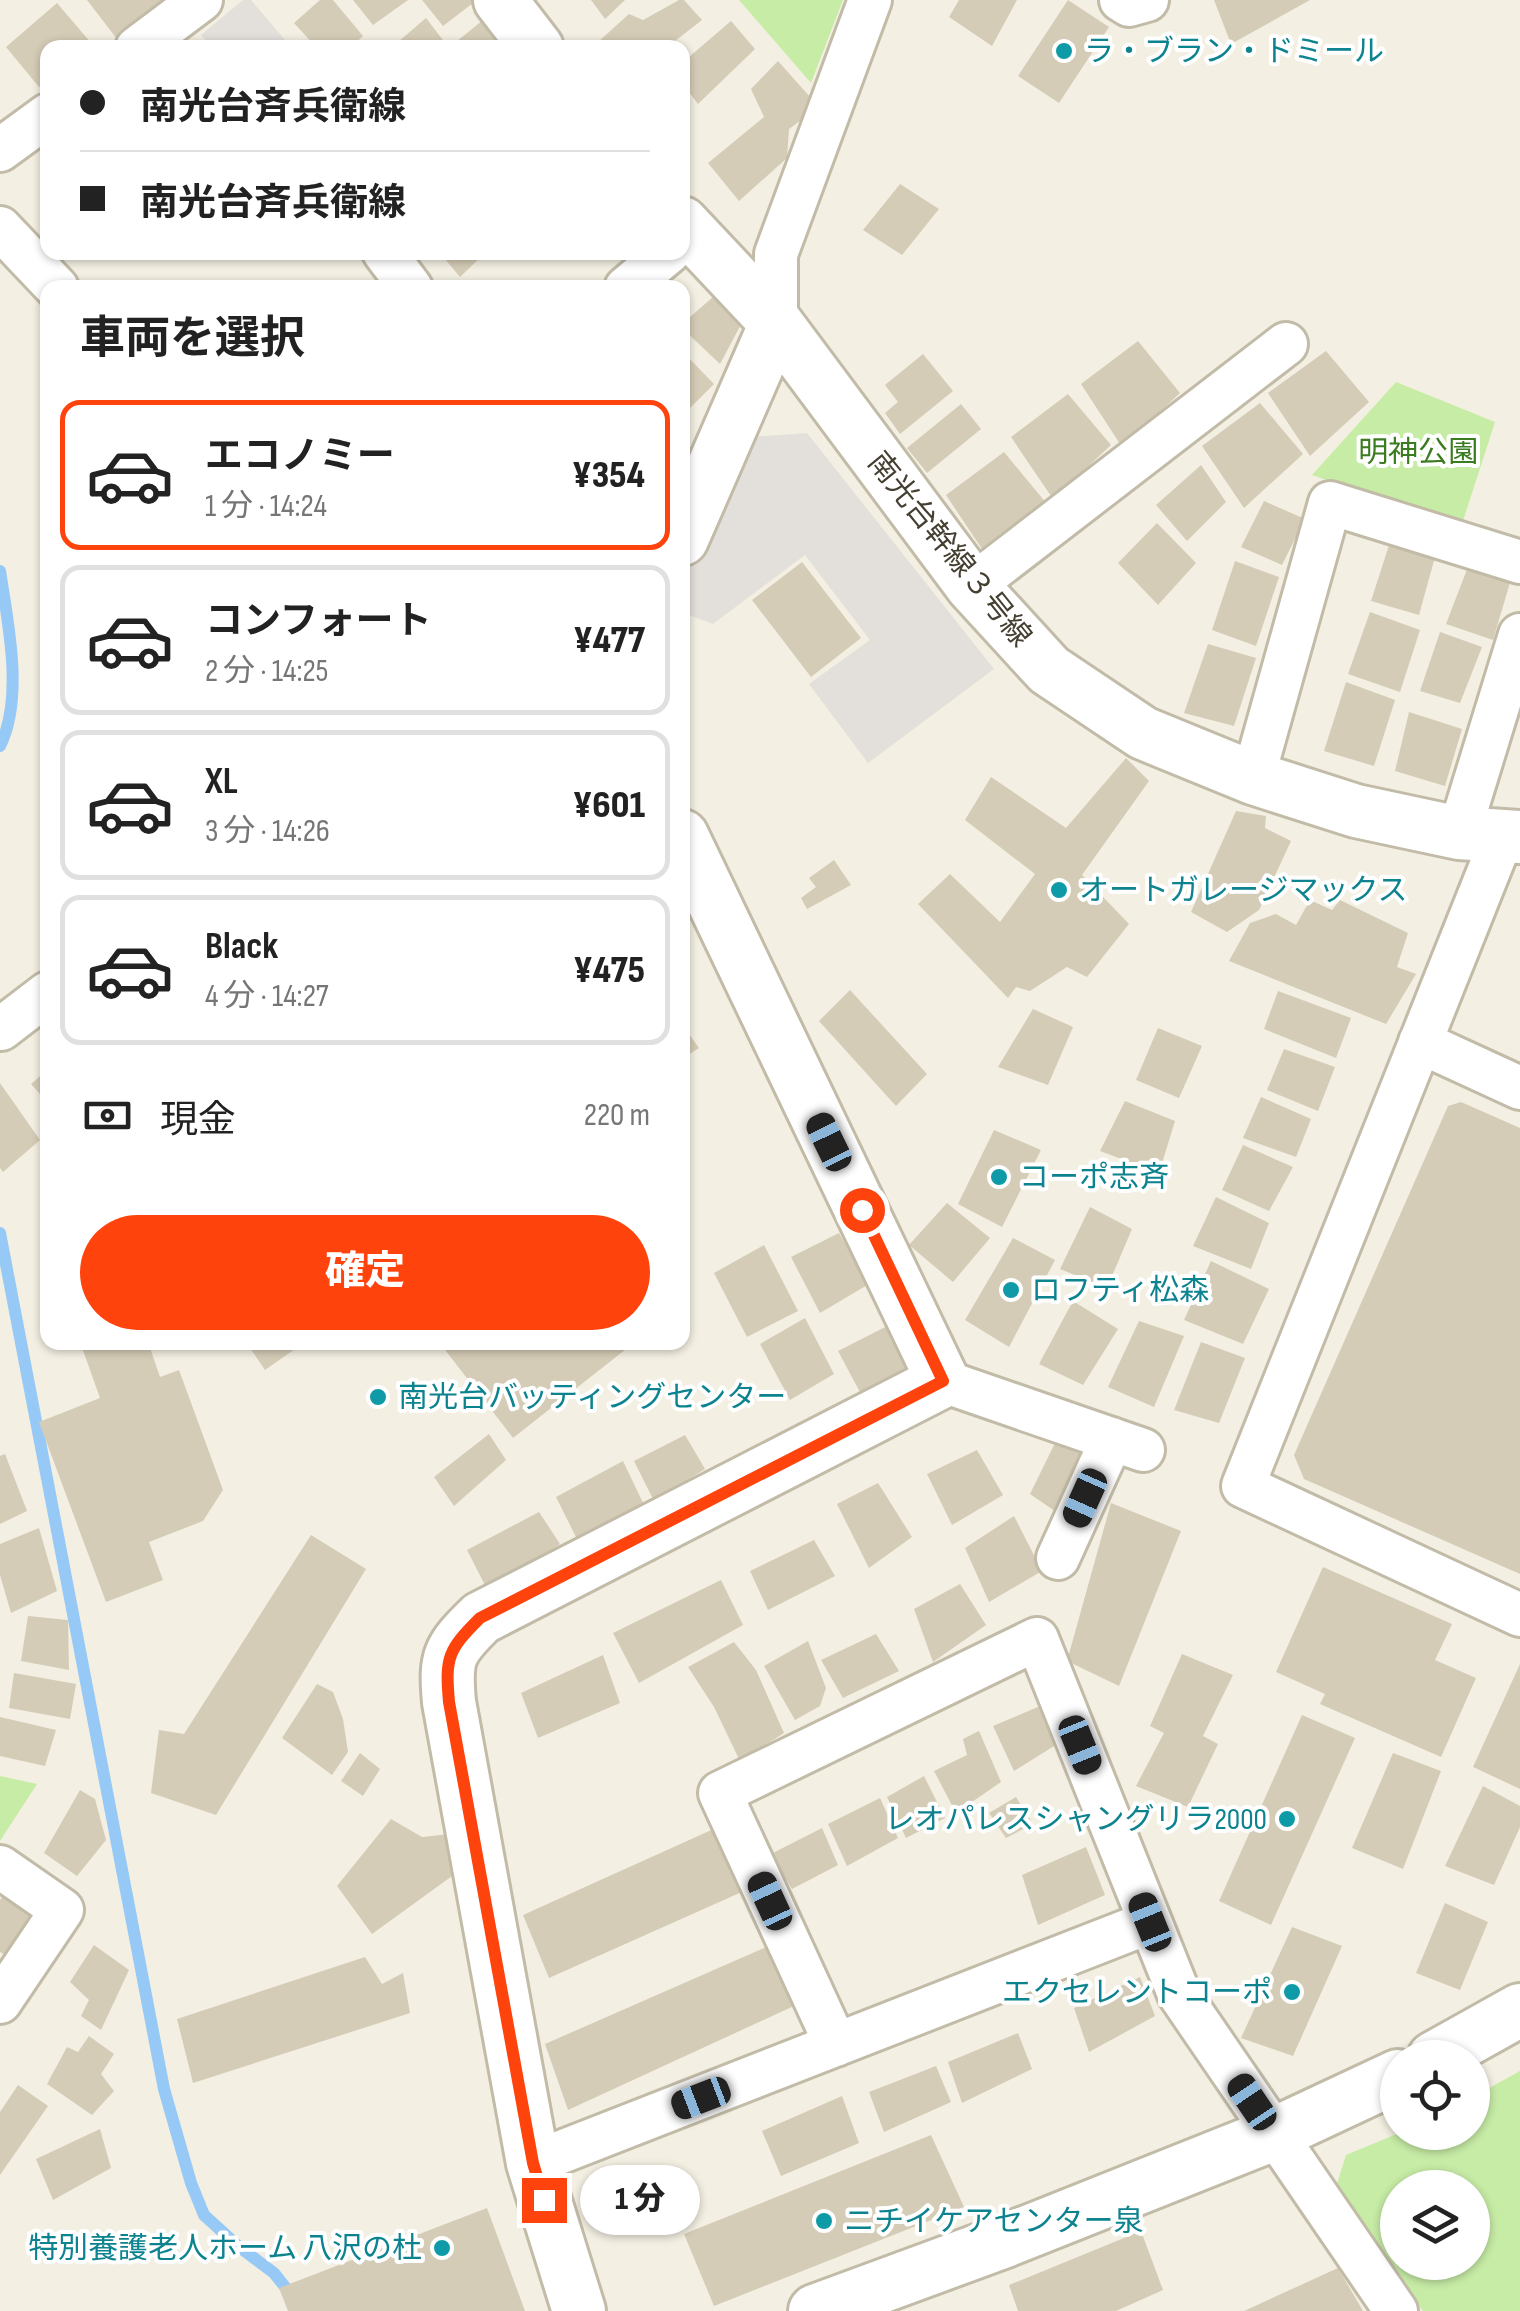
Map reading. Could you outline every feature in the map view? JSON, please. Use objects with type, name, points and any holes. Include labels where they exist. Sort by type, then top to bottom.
[{"type":"street","points":[[148,40],[201,0]]},
{"type":"street","points":[[500,0],[531,40]]},
{"type":"street","points":[[690,521],[776,323],[776,254],[870,0]]},
{"type":"street","points":[[1121,0],[1129,5],[1148,0]]},
{"type":"street","points":[[0,150],[40,121]]},
{"type":"street","points":[[0,228],[50,280]]},
{"type":"street","name":"南光台幹線３号線","points":[[690,246],[776,323],[972,586],[1049,670],[1144,733],[1254,778],[1356,811],[1494,836]]},
{"type":"street","points":[[635,280],[657,260]]},
{"type":"street","points":[[972,586],[1286,344]]},
{"type":"street","points":[[1254,778],[1330,503],[1520,562]]},
{"type":"street","points":[[1520,635],[1494,836],[1420,1042],[1243,1486],[1520,1615]]},
{"type":"street","points":[[690,853],[943,1381],[1127,1444],[1058,1558]]},
{"type":"street","points":[[1,1029],[40,999]]},
{"type":"street","points":[[1420,1042],[1520,1088]]},
{"type":"street","points":[[579,2311],[533,2163],[449,1702],[446,1667],[460,1638],[480,1618],[943,1381]]},
{"type":"street","points":[[836,2044],[720,1793],[1038,1639],[1179,1994],[1396,2311]]},
{"type":"street","points":[[0,1868],[62,1910],[0,2002]]},
{"type":"street","points":[[533,2163],[1150,1922]]},
{"type":"street","points":[[1466,2040],[1520,2010]]},
{"type":"street","points":[[815,2311],[1005,2241],[1274,2134],[1380,2084]]},
{"type":"green space","points":[[739,0],[843,0],[811,83]]},
{"type":"green space","name":"明神公園","points":[[1396,382],[1495,422],[1461,527],[1312,475]]},
{"type":"green space","points":[[0,1776],[37,1784],[0,1841]]},
{"type":"green space","points":[[1520,2071],[1520,2311],[1423,2311],[1400,2280],[1490,2280],[1490,2170],[1380,2170],[1380,2252],[1335,2190],[1346,2155],[1380,2141],[1380,2150],[1490,2150],[1490,2088]]},
{"type":"shaded area","points":[[243,0],[251,0],[285,40],[205,40],[201,35]]},
{"type":"shaded area","points":[[807,433],[994,669],[868,763],[809,684],[870,640],[805,555],[713,624],[690,616],[690,554],[729,462],[750,437]]},
{"type":"building","points":[[87,0],[168,0],[117,39]]},
{"type":"building","points":[[320,0],[333,0],[363,36],[359,40],[310,40],[294,23]]},
{"type":"building","points":[[353,0],[408,0],[373,25]]},
{"type":"building","points":[[422,0],[477,0],[443,26]]},
{"type":"building","points":[[591,0],[625,0],[605,19]]},
{"type":"building","points":[[684,0],[702,20],[676,40],[600,40],[629,14],[643,20]]},
{"type":"building","points":[[959,0],[1017,0],[992,46],[949,17]]},
{"type":"building","name":"ラ・ブラン・ドミール","points":[[1068,0],[1109,27],[1059,103],[1018,76]]},
{"type":"building","points":[[1214,0],[1310,0],[1231,44]]},
{"type":"building","points":[[57,3],[89,40],[40,40],[39,87],[6,47]]},
{"type":"building","points":[[488,16],[508,40],[458,40]]},
{"type":"building","points":[[426,18],[443,40],[400,40]]},
{"type":"building","points":[[731,21],[755,49],[698,104],[690,94],[690,56]]},
{"type":"building","points":[[778,61],[819,107],[789,129],[787,158],[739,201],[708,163],[764,117],[751,89]]},
{"type":"building","points":[[900,184],[939,209],[902,255],[863,230]]},
{"type":"building","points":[[446,260],[478,260],[460,277]]},
{"type":"building","points":[[721,290],[745,317],[720,364],[690,336],[690,317]]},
{"type":"building","points":[[1138,341],[1180,393],[1122,447],[1081,384]]},
{"type":"building","points":[[1326,351],[1369,402],[1310,456],[1268,393]]},
{"type":"building","points":[[923,354],[953,391],[900,434],[885,413],[898,402],[885,385]]},
{"type":"building","points":[[690,359],[714,384],[690,408]]},
{"type":"building","points":[[1068,394],[1111,445],[1053,499],[1011,437]]},
{"type":"building","points":[[1260,403],[1303,454],[1244,508],[1202,446]]},
{"type":"building","points":[[961,404],[981,429],[927,473],[907,448]]},
{"type":"building","points":[[1004,452],[1047,504],[988,558],[946,495]]},
{"type":"building","points":[[1201,465],[1226,502],[1187,541],[1156,505]]},
{"type":"building","points":[[1264,501],[1305,519],[1282,565],[1241,547]]},
{"type":"building","points":[[1157,523],[1196,563],[1158,605],[1118,563]]},
{"type":"building","points":[[1391,539],[1435,557],[1419,615],[1371,601]]},
{"type":"building","points":[[1235,561],[1279,577],[1256,646],[1212,630]]},
{"type":"building","points":[[802,562],[861,638],[811,677],[752,600]]},
{"type":"building","points":[[1469,564],[1512,576],[1493,640],[1446,624]]},
{"type":"building","points":[[1370,612],[1420,630],[1400,692],[1348,674]]},
{"type":"building","points":[[1440,632],[1482,647],[1460,703],[1420,691]]},
{"type":"building","points":[[1208,644],[1256,658],[1234,726],[1184,713]]},
{"type":"building","points":[[1346,682],[1395,700],[1374,766],[1324,751]]},
{"type":"building","points":[[1409,712],[1462,729],[1445,786],[1395,771]]},
{"type":"building","name":"オートガレージマックス","points":[[1126,758],[1149,781],[1082,875],[1129,924],[1087,977],[1067,967],[1030,991],[1016,987],[1008,998],[918,904],[950,874],[1000,922],[1035,874],[965,820],[991,777],[1066,828]]},
{"type":"building","points":[[1236,811],[1266,816],[1265,828],[1291,841],[1259,910],[1227,932],[1191,912]]},
{"type":"building","points":[[834,860],[851,885],[807,909],[801,898],[816,887],[809,878]]},
{"type":"building","points":[[1310,900],[1332,910],[1340,900],[1408,933],[1397,967],[1416,974],[1386,1024],[1229,961],[1250,923],[1276,914],[1296,925]]},
{"type":"building","points":[[850,990],[927,1074],[896,1106],[819,1021]]},
{"type":"building","points":[[1278,991],[1351,1018],[1336,1058],[1264,1029]]},
{"type":"building","points":[[1033,1009],[1073,1027],[1048,1085],[998,1067]]},
{"type":"building","points":[[1158,1028],[1202,1046],[1179,1098],[1136,1080]]},
{"type":"building","points":[[690,1035],[699,1048],[690,1054]]},
{"type":"building","points":[[1284,1049],[1335,1067],[1318,1111],[1267,1090]]},
{"type":"building","points":[[40,1076],[40,1094],[31,1084]]},
{"type":"building","points":[[0,1083],[40,1140],[3,1172],[0,1168]]},
{"type":"building","points":[[1261,1097],[1311,1119],[1296,1157],[1243,1138]]},
{"type":"building","points":[[1125,1101],[1175,1121],[1159,1173],[1100,1151]]},
{"type":"building","points":[[1461,1102],[1520,1128],[1520,1574],[1304,1479],[1294,1455],[1448,1106]]},
{"type":"building","name":"コーポ志斉","points":[[994,1130],[1041,1150],[1002,1227],[958,1204]]},
{"type":"building","points":[[1243,1145],[1293,1167],[1269,1211],[1222,1190]]},
{"type":"building","points":[[1216,1197],[1269,1223],[1251,1269],[1193,1246]]},
{"type":"building","points":[[947,1203],[990,1238],[953,1282],[909,1245]]},
{"type":"building","points":[[1090,1207],[1132,1229],[1107,1288],[1060,1269]]},
{"type":"building","points":[[839,1233],[869,1284],[820,1313],[791,1257]]},
{"type":"building","name":"ロフティ松森","points":[[1013,1238],[1055,1260],[1009,1347],[965,1320]]},
{"type":"building","points":[[764,1245],[798,1311],[747,1337],[714,1273]]},
{"type":"building","points":[[1211,1261],[1269,1289],[1243,1344],[1184,1320]]},
{"type":"building","points":[[1073,1301],[1118,1329],[1083,1385],[1039,1364]]},
{"type":"building","points":[[805,1318],[834,1374],[790,1400],[760,1344]]},
{"type":"building","points":[[1139,1321],[1184,1336],[1154,1407],[1108,1387]]},
{"type":"building","points":[[895,1322],[918,1362],[861,1394],[838,1351]]},
{"type":"building","points":[[1201,1342],[1245,1358],[1219,1423],[1174,1410]]},
{"type":"building","points":[[83,1350],[151,1350],[160,1377],[179,1370],[223,1490],[203,1521],[149,1542],[163,1580],[106,1602],[39,1422],[100,1398]]},
{"type":"building","points":[[251,1350],[294,1350],[265,1370]]},
{"type":"building","points":[[445,1350],[625,1350],[513,1438]]},
{"type":"building","points":[[489,1434],[506,1460],[454,1506],[434,1477]]},
{"type":"building","points":[[685,1435],[705,1469],[654,1501],[634,1461]]},
{"type":"building","points":[[1057,1439],[1093,1457],[1062,1516],[1030,1494]]},
{"type":"building","points":[[977,1450],[1003,1495],[952,1525],[927,1474]]},
{"type":"building","points":[[5,1454],[27,1511],[0,1524],[0,1456]]},
{"type":"building","points":[[623,1461],[645,1507],[579,1543],[556,1497]]},
{"type":"building","points":[[878,1483],[912,1537],[869,1568],[837,1504]]},
{"type":"building","points":[[1111,1503],[1181,1531],[1119,1686],[1067,1661]]},
{"type":"building","points":[[539,1512],[560,1544],[489,1593],[467,1550]]},
{"type":"building","points":[[1014,1516],[1042,1571],[989,1602],[965,1548]]},
{"type":"building","points":[[39,1528],[57,1591],[11,1613],[0,1575],[0,1544]]},
{"type":"building","points":[[311,1535],[366,1569],[216,1815],[151,1793],[159,1730],[184,1734]]},
{"type":"building","points":[[814,1540],[835,1576],[768,1610],[750,1571]]},
{"type":"building","points":[[1323,1567],[1452,1624],[1435,1660],[1476,1678],[1441,1757],[1320,1704],[1325,1694],[1276,1672]]},
{"type":"building","points":[[721,1580],[743,1625],[639,1683],[613,1633]]},
{"type":"building","points":[[960,1584],[986,1625],[933,1662],[914,1609]]},
{"type":"building","points":[[28,1616],[68,1620],[69,1670],[21,1661]]},
{"type":"building","points":[[876,1634],[899,1671],[843,1698],[821,1660]]},
{"type":"building","points":[[808,1641],[826,1688],[820,1706],[795,1720],[764,1666]]},
{"type":"building","points":[[734,1642],[756,1670],[784,1733],[740,1761],[714,1707],[688,1667]]},
{"type":"building","points":[[1182,1654],[1233,1675],[1203,1736],[1218,1744],[1188,1807],[1136,1786],[1164,1733],[1150,1726]]},
{"type":"building","points":[[603,1655],[620,1703],[538,1738],[521,1693]]},
{"type":"building","points":[[1520,1664],[1520,1789],[1473,1767]]},
{"type":"building","points":[[14,1673],[76,1684],[70,1719],[9,1708]]},
{"type":"building","points":[[317,1684],[333,1692],[343,1719],[348,1752],[332,1775],[282,1738]]},
{"type":"building","points":[[1045,1704],[1059,1743],[1014,1771],[993,1726]]},
{"type":"building","name":"レオパレスシャングリラ2000","points":[[1302,1715],[1355,1738],[1271,1925],[1219,1901]]},
{"type":"building","points":[[0,1717],[56,1730],[45,1766],[0,1756]]},
{"type":"building","points":[[979,1731],[1001,1782],[956,1813],[934,1771],[967,1755],[963,1739]]},
{"type":"building","points":[[360,1753],[380,1769],[363,1796],[341,1781]]},
{"type":"building","points":[[1393,1753],[1441,1771],[1403,1869],[1352,1848]]},
{"type":"building","points":[[924,1776],[945,1818],[906,1838],[887,1797]]},
{"type":"building","points":[[1483,1786],[1520,1806],[1520,1827],[1494,1885],[1445,1866]]},
{"type":"building","points":[[80,1790],[95,1799],[106,1840],[77,1876],[44,1853]]},
{"type":"building","points":[[1016,1797],[1033,1824],[1006,1838],[989,1813]]},
{"type":"building","points":[[880,1798],[898,1838],[847,1866],[828,1824]]},
{"type":"building","points":[[391,1819],[422,1837],[459,1833],[459,1871],[372,1934],[337,1886]]},
{"type":"building","points":[[718,1827],[744,1891],[549,1978],[523,1915]]},
{"type":"building","points":[[822,1828],[838,1865],[792,1889],[771,1854]]},
{"type":"building","points":[[1086,1847],[1105,1895],[1038,1925],[1022,1875]]},
{"type":"building","points":[[8,1889],[45,1911],[15,1961],[0,1952],[0,1900]]},
{"type":"building","points":[[1445,1903],[1488,1922],[1460,1990],[1416,1973]]},
{"type":"building","name":"エクセレントコーポ","points":[[1292,1927],[1342,1946],[1293,2056],[1241,2038]]},
{"type":"building","points":[[773,1944],[796,2005],[568,2110],[545,2044]]},
{"type":"building","points":[[94,1945],[129,1970],[101,2030],[81,2016],[89,2000],[70,1982]]},
{"type":"building","points":[[365,1957],[382,1984],[403,1973],[410,2013],[193,2083],[177,2019]]},
{"type":"building","points":[[1140,1977],[1155,2016],[1089,2052],[1074,2008]]},
{"type":"building","points":[[1018,2033],[1032,2069],[962,2103],[948,2062]]},
{"type":"building","points":[[89,2036],[114,2054],[101,2074],[114,2091],[92,2115],[47,2084],[67,2047],[78,2052]]},
{"type":"building","points":[[936,2066],[951,2102],[884,2132],[869,2092]]},
{"type":"building","points":[[18,2085],[48,2106],[0,2175],[0,2112]]},
{"type":"building","points":[[842,2096],[859,2143],[781,2176],[762,2131]]},
{"type":"building","points":[[100,2129],[111,2168],[53,2200],[36,2159]]},
{"type":"building","name":"ニチイケアセンター泉","points":[[931,2135],[964,2207],[714,2306],[684,2234]]},
{"type":"building","name":"特別養護老人ホーム 八沢の杜","points":[[487,2208],[525,2311],[288,2311],[279,2288]]},
{"type":"building","points":[[1141,2231],[1163,2290],[1116,2311],[1018,2311],[1009,2285]]},
{"type":"building","points":[[1338,2268],[1363,2311],[1244,2311]]},
{"type":"waterway","points":[[0,571],[13,683],[7,727],[0,746]]},
{"type":"waterway","points":[[0,1233],[164,2089],[204,2215],[274,2273],[304,2311]]},
{"type":"place","name":"ラ・ブラン・ドミール","points":[[1064,51]]},
{"type":"place","name":"オートガレージマックス","points":[[1059,890]]},
{"type":"place","name":"コーポ志斉","points":[[999,1177]]},
{"type":"place","name":"ロフティ松森","points":[[1011,1290]]},
{"type":"place","name":"南光台バッティングセンター","points":[[378,1397]]},
{"type":"place","name":"レオパレスシャングリラ2000","points":[[1287,1819]]},
{"type":"place","name":"エクセレントコーポ","points":[[1292,1992]]},
{"type":"place","name":"ニチイケアセンター泉","points":[[824,2221]]},
{"type":"place","name":"特別養護老人ホーム 八沢の杜","points":[[442,2248]]},
{"type":"route","points":[[544,2200],[533,2163],[449,1702],[446,1667],[460,1638],[480,1618],[943,1381],[862,1210]]}]
